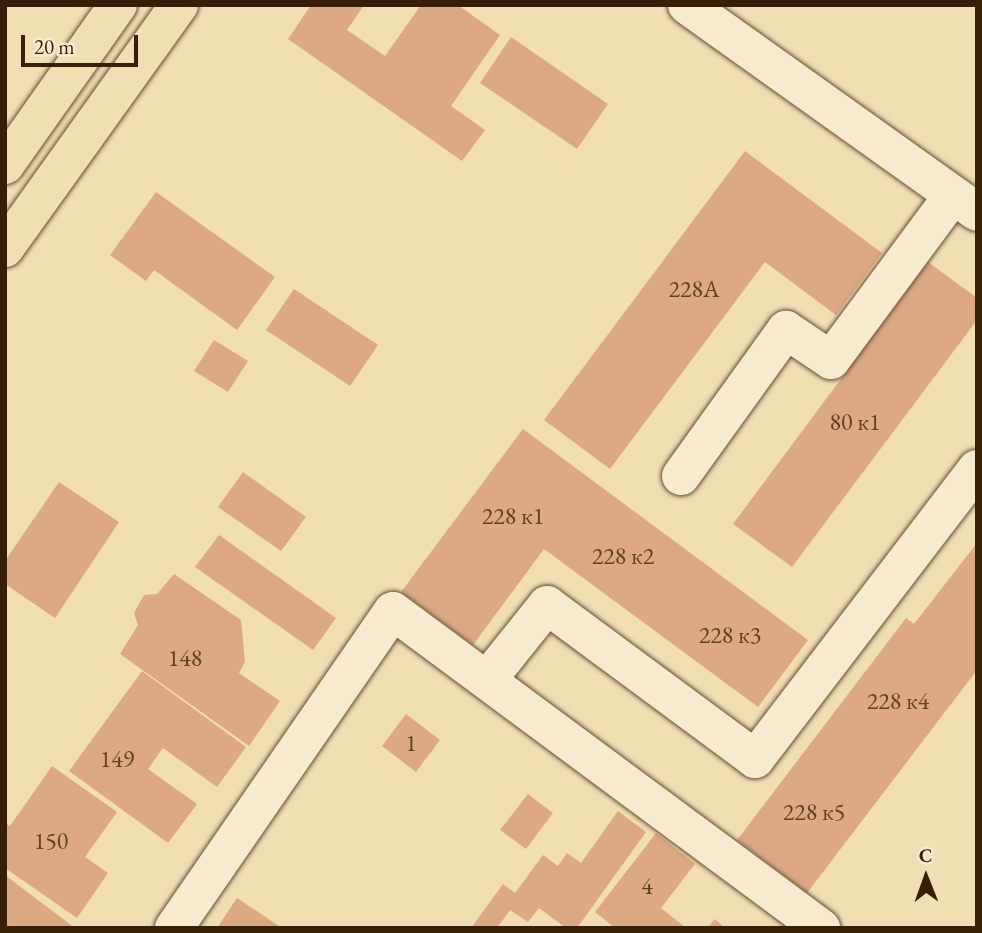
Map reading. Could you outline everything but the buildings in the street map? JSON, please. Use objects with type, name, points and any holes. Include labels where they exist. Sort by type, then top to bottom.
[{"type":"main road","points":[[5,165],[118,5]]},
{"type":"main road","points":[[5,248],[179,5]]},
{"type":"lane","points":[[681,476],[786,330],[831,360],[965,204],[687,5]]},
{"type":"lane","points":[[487,680],[548,606],[755,759],[977,468]]},
{"type":"lane","points":[[174,928],[393,611],[821,928]]}]
